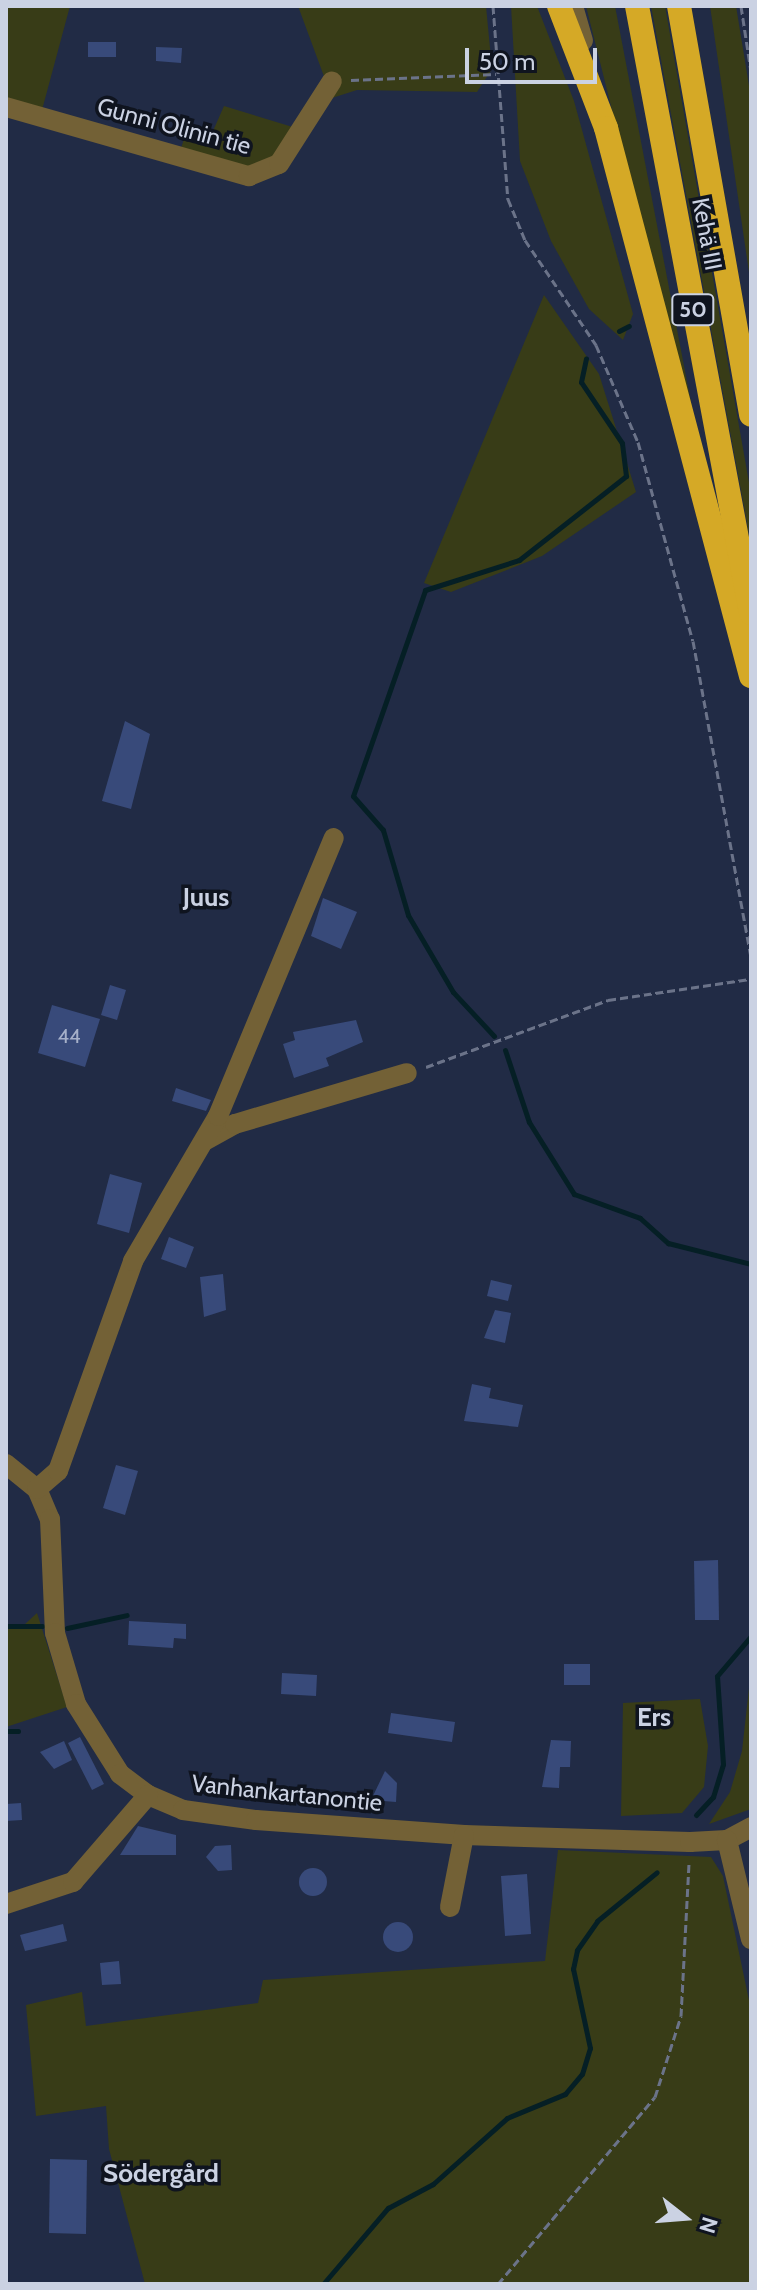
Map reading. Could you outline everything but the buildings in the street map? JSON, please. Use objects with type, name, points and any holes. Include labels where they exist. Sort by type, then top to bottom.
[{"type":"highway","points":[[559,6],[606,128],[751,676]]},
{"type":"highway","name":"Kehä III","points":[[637,6],[751,613]]},
{"type":"highway","name":"Kehä III","points":[[679,6],[751,415]]},
{"type":"street","points":[[573,6],[606,128]]},
{"type":"street","name":"Gunni Olinin tie","points":[[6,107],[249,176],[279,164],[332,81]]},
{"type":"street","points":[[6,1464],[37,1489],[58,1471],[133,1261],[206,1140],[334,838]]},
{"type":"street","points":[[206,1140],[235,1124],[407,1073]]},
{"type":"street","name":"Vanhankartanontie","points":[[37,1489],[50,1519],[55,1633],[76,1704],[120,1774],[148,1795],[183,1810],[256,1820],[464,1835],[690,1842],[727,1840],[751,1827]]},
{"type":"street","points":[[6,1904],[73,1882],[148,1795]]},
{"type":"street","points":[[450,1907],[464,1835]]},
{"type":"street","points":[[727,1840],[751,1939]]},
{"type":"path","points":[[493,6],[508,199],[525,240],[603,358],[638,442],[693,641],[751,958]]},
{"type":"path","points":[[741,6],[751,71]]},
{"type":"path","points":[[332,81],[497,74]]},
{"type":"path","points":[[407,1073],[608,1000],[751,979]]},
{"type":"path","points":[[498,2284],[655,2097],[681,2016],[690,1842]]},
{"type":"green space","points":[[6,6],[70,6],[42,110],[6,100]]},
{"type":"green space","points":[[298,6],[486,6],[492,69],[477,92],[357,90],[332,98]]},
{"type":"green space","points":[[511,6],[537,6],[574,101],[633,314],[623,340],[589,309],[551,241],[520,161]]},
{"type":"green space","points":[[586,6],[615,6],[694,418],[613,114]]},
{"type":"green space","points":[[651,6],[665,6],[751,494],[751,544]]},
{"type":"green space","points":[[710,6],[736,6],[751,98],[751,286]]},
{"type":"green space","points":[[224,106],[296,128],[275,160],[249,169],[181,148],[189,124],[213,131]]},
{"type":"green space","points":[[544,295],[599,374],[636,492],[542,556],[451,592],[424,583]]},
{"type":"green space","points":[[37,1613],[67,1707],[6,1727],[6,1626],[24,1625]]},
{"type":"green space","points":[[751,1670],[751,1809],[709,1824],[730,1792],[742,1751]]},
{"type":"green space","points":[[700,1699],[708,1746],[704,1787],[682,1813],[621,1816],[623,1703]]},
{"type":"green space","points":[[558,1850],[711,1857],[723,1876],[751,2010],[751,2284],[145,2284],[109,2149],[106,2106],[36,2116],[26,2005],[82,1992],[86,2026],[258,2003],[263,1980],[545,1961]]},
{"type":"waterway","points":[[619,331],[629,326]]},
{"type":"waterway","points":[[494,1036],[453,992],[408,915],[383,830],[353,796],[425,590],[519,560],[626,476],[622,443],[581,382],[586,359]]},
{"type":"waterway","points":[[505,1050],[529,1122],[574,1194],[640,1218],[668,1243],[751,1264]]},
{"type":"waterway","points":[[67,1628],[127,1615]]},
{"type":"waterway","points":[[6,1626],[42,1626]]},
{"type":"waterway","points":[[696,1815],[713,1797],[723,1764],[717,1676],[751,1636]]},
{"type":"waterway","points":[[6,1731],[18,1731]]},
{"type":"waterway","points":[[323,2284],[388,2208],[433,2184],[507,2118],[565,2094],[582,2074],[590,2048],[573,1969],[577,1950],[597,1921],[657,1872]]},
{"type":"district","name":"Juus","points":[[206,898]]},
{"type":"district","name":"Ers","points":[[654,1718]]},
{"type":"district","name":"Södergård","points":[[161,2174]]}]
